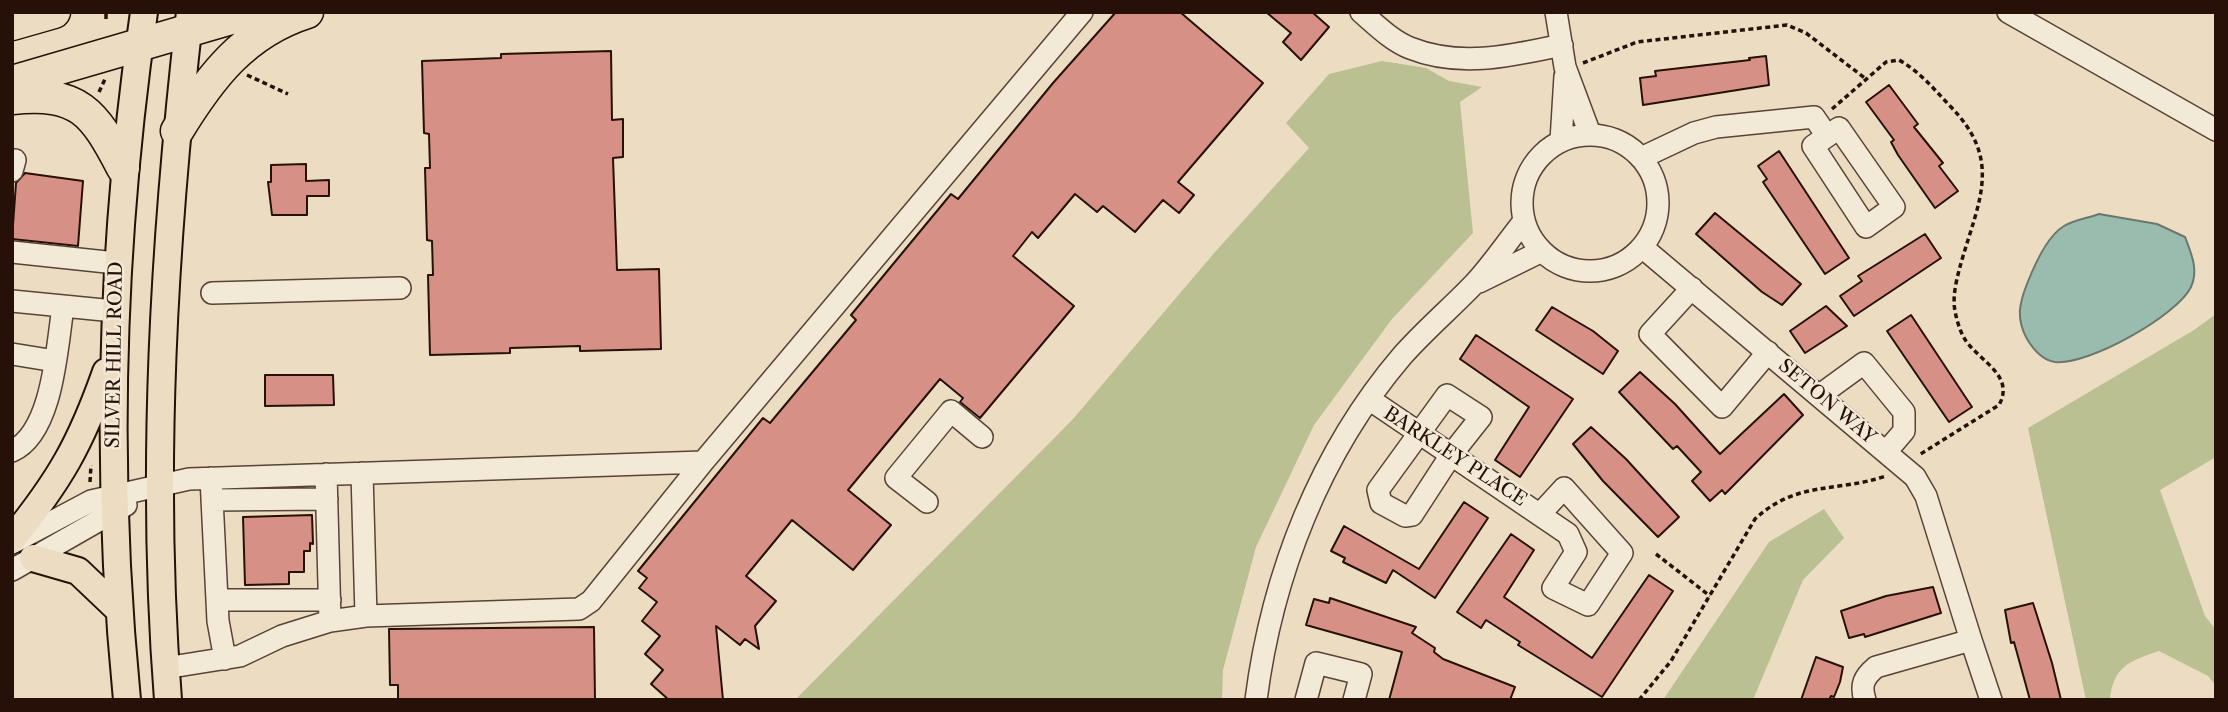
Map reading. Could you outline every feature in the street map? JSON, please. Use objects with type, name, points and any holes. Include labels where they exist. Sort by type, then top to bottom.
[{"type":"highway","points":[[12,17],[21,12]]},
{"type":"highway","points":[[12,24],[54,12]]},
{"type":"highway","points":[[12,82],[139,44],[189,21],[252,12]]},
{"type":"highway","points":[[177,131],[201,91],[224,62],[272,26],[307,12]]},
{"type":"highway","points":[[12,98],[56,97],[86,110],[100,126],[123,168]]},
{"type":"main road","name":"SILVER HILL ROAD","points":[[127,700],[106,498],[116,263],[123,168],[144,12]]},
{"type":"main road","points":[[168,700],[161,483],[166,272],[189,21]]},
{"type":"main road","points":[[113,354],[72,457],[17,552],[78,571],[97,586],[119,610]]},
{"type":"street","points":[[216,600],[366,616],[579,609],[591,601],[703,461],[744,417],[1082,12]]},
{"type":"street","points":[[1361,12],[1409,47],[1457,60],[1490,58],[1562,45]]},
{"type":"street","points":[[1556,12],[1565,67],[1561,141]]},
{"type":"street","points":[[2021,16],[2216,130]]},
{"type":"street","points":[[1565,67],[1590,134]]},
{"type":"street","points":[[1642,158],[1694,133],[1716,127],[1814,117],[1827,136]]},
{"type":"street","points":[[1590,134],[1620,141],[1642,158],[1653,175],[1659,203],[1655,225],[1642,247],[1617,266],[1595,272],[1563,266],[1540,252],[1524,221],[1522,192],[1530,170],[1542,153],[1561,141],[1590,134]]},
{"type":"street","points":[[1256,700],[1271,617],[1295,540],[1330,463],[1369,400],[1412,345],[1474,284],[1524,221]]},
{"type":"street","name":"SETON WAY","points":[[1642,247],[1915,477],[1926,496],[1991,700]]},
{"type":"street","points":[[12,252],[116,263]]},
{"type":"street","points":[[1474,284],[1540,252]]},
{"type":"street","points":[[212,293],[400,288]]},
{"type":"street","name":"SETON WAY","points":[[1692,288],[1650,334],[1722,407],[1768,352]]},
{"type":"street","points":[[12,301],[114,311]]},
{"type":"street","points":[[12,451],[20,447],[33,433],[52,383],[63,307]]},
{"type":"street","points":[[12,354],[55,361]]},
{"type":"street","points":[[1820,395],[1856,366],[1864,363],[1905,412],[1904,431],[1886,452]]},
{"type":"street","points":[[1447,395],[1481,417],[1451,455],[1412,515],[1405,516],[1381,503],[1378,491],[1447,395]]},
{"type":"street","name":"BARKLEY PLACE","points":[[1369,400],[1541,513],[1568,534],[1576,552],[1553,588],[1588,605],[1622,553],[1564,488],[1541,513]]},
{"type":"street","points":[[927,502],[896,478],[951,411],[982,437]]},
{"type":"street","points":[[17,552],[106,498],[161,483],[211,478],[703,461]]},
{"type":"street","points":[[362,473],[366,616]]},
{"type":"street","points":[[326,474],[330,611]]},
{"type":"street","points":[[211,478],[216,600],[225,659]]},
{"type":"street","points":[[212,500],[327,499]]},
{"type":"street","points":[[166,668],[225,659],[330,611]]},
{"type":"street","points":[[1865,700],[1862,690],[1866,676],[1876,667],[1971,640]]},
{"type":"street","points":[[1306,700],[1316,663],[1361,674],[1354,700]]},
{"type":"path","points":[[106,12],[106,19]]},
{"type":"path","points":[[1565,67],[1609,54],[1637,42],[1787,25],[1806,33],[1866,79]]},
{"type":"path","points":[[97,94],[106,81],[106,72]]},
{"type":"path","points":[[244,74],[288,94]]},
{"type":"path","points":[[102,88],[109,86]]},
{"type":"path","points":[[91,458],[106,498]]},
{"type":"path","points":[[1656,554],[1710,596]]},
{"type":"green space","points":[[1382,61],[1426,68],[1449,81],[1482,87],[1460,102],[1473,233],[1392,319],[1314,425],[1256,547],[1223,670],[1222,700],[795,700],[1073,419],[1215,252],[1309,148],[1286,123],[1329,74]]},
{"type":"green space","points":[[2216,314],[2216,457],[2160,490],[2205,616],[2216,630],[2216,686],[2208,676],[2159,651],[2132,662],[2119,672],[2110,700],[2086,700],[2028,428],[2194,330]]},
{"type":"green space","points":[[1824,509],[1844,538],[1803,580],[1753,700],[1663,700],[1769,542]]},
{"type":"shaded area","points":[[2099,214],[2157,224],[2185,237],[2193,262],[2191,287],[2168,312],[2130,337],[2088,356],[2069,361],[2050,361],[2035,350],[2021,325],[2020,312],[2024,291],[2033,269],[2052,237],[2072,222]]},
{"type":"building","points":[[1116,12],[1180,12],[1263,83],[1178,182],[1194,195],[1179,213],[1163,200],[1135,232],[1103,206],[1097,212],[1075,194],[1038,238],[1032,232],[1013,256],[1074,306],[980,418],[960,402],[963,398],[940,379],[848,490],[891,525],[853,570],[792,520],[746,576],[776,601],[755,626],[759,649],[745,639],[740,645],[716,626],[723,700],[669,700],[651,684],[663,670],[645,654],[660,636],[642,621],[657,602],[639,588],[647,578],[638,571],[763,418],[770,423],[856,320],[851,315],[951,194],[958,199],[1053,83]]},
{"type":"building","points":[[1266,12],[1312,12],[1329,27],[1301,60],[1283,42],[1291,33]]},
{"type":"building","points":[[611,51],[612,120],[623,119],[623,157],[613,158],[617,270],[659,269],[661,349],[580,351],[580,346],[510,348],[510,353],[430,355],[428,275],[433,275],[432,241],[427,240],[425,168],[430,168],[429,134],[424,133],[422,61],[501,58],[501,54]]},
{"type":"building","points":[[1766,56],[1769,85],[1643,105],[1640,78],[1656,76],[1655,71]]},
{"type":"building","points":[[1889,85],[1918,124],[1914,127],[1943,163],[1939,166],[1958,191],[1935,208],[1898,155],[1891,142],[1894,140],[1866,102]]},
{"type":"building","points":[[1779,151],[1849,258],[1825,274],[1763,182],[1767,179],[1758,166]]},
{"type":"building","points":[[306,164],[306,181],[329,180],[329,196],[307,196],[307,215],[272,215],[268,182],[271,182],[271,165]]},
{"type":"building","points":[[25,173],[83,181],[78,246],[12,239],[16,183]]},
{"type":"building","points":[[1715,213],[1801,284],[1782,305],[1762,292],[1696,234]]},
{"type":"building","points":[[1925,234],[1941,258],[1854,316],[1840,296],[1862,281],[1858,276]]},
{"type":"building","points":[[1826,306],[1847,326],[1805,353],[1790,331]]},
{"type":"building","points":[[1552,307],[1593,331],[1618,351],[1603,374],[1536,330]]},
{"type":"building","points":[[1911,315],[1972,407],[1949,422],[1887,331]]},
{"type":"building","points":[[1476,335],[1573,399],[1520,477],[1495,460],[1529,407],[1460,359]]},
{"type":"building","points":[[1640,372],[1675,404],[1720,454],[1784,394],[1803,415],[1725,494],[1722,490],[1710,501],[1692,481],[1701,472],[1677,446],[1673,449],[1619,392]]},
{"type":"building","points":[[265,375],[333,375],[334,405],[265,406]]},
{"type":"building","points":[[1591,427],[1626,459],[1679,517],[1658,537],[1603,481],[1573,444]]},
{"type":"building","points":[[1464,502],[1488,518],[1435,598],[1393,570],[1386,583],[1343,562],[1345,558],[1331,551],[1344,526],[1419,569]]},
{"type":"building","points":[[312,515],[313,544],[310,543],[310,551],[304,551],[304,572],[289,572],[289,584],[245,585],[243,517]]},
{"type":"building","points":[[1511,534],[1534,550],[1504,597],[1592,658],[1649,575],[1673,591],[1602,697],[1518,645],[1520,642],[1486,620],[1481,628],[1457,612]]},
{"type":"building","points":[[1933,587],[1941,613],[1865,637],[1864,634],[1849,638],[1841,611],[1886,596]]},
{"type":"building","points":[[1330,598],[1416,627],[1412,633],[1435,648],[1434,652],[1443,659],[1515,687],[1510,700],[1389,700],[1402,652],[1306,625],[1314,599],[1329,603]]},
{"type":"building","points":[[2033,603],[2061,700],[2030,700],[2014,642],[2011,643],[2005,610]]},
{"type":"building","points":[[594,627],[595,700],[398,700],[398,685],[390,685],[389,629]]},
{"type":"building","points":[[1816,657],[1843,667],[1840,682],[1834,697],[1831,696],[1829,700],[1801,700]]}]
